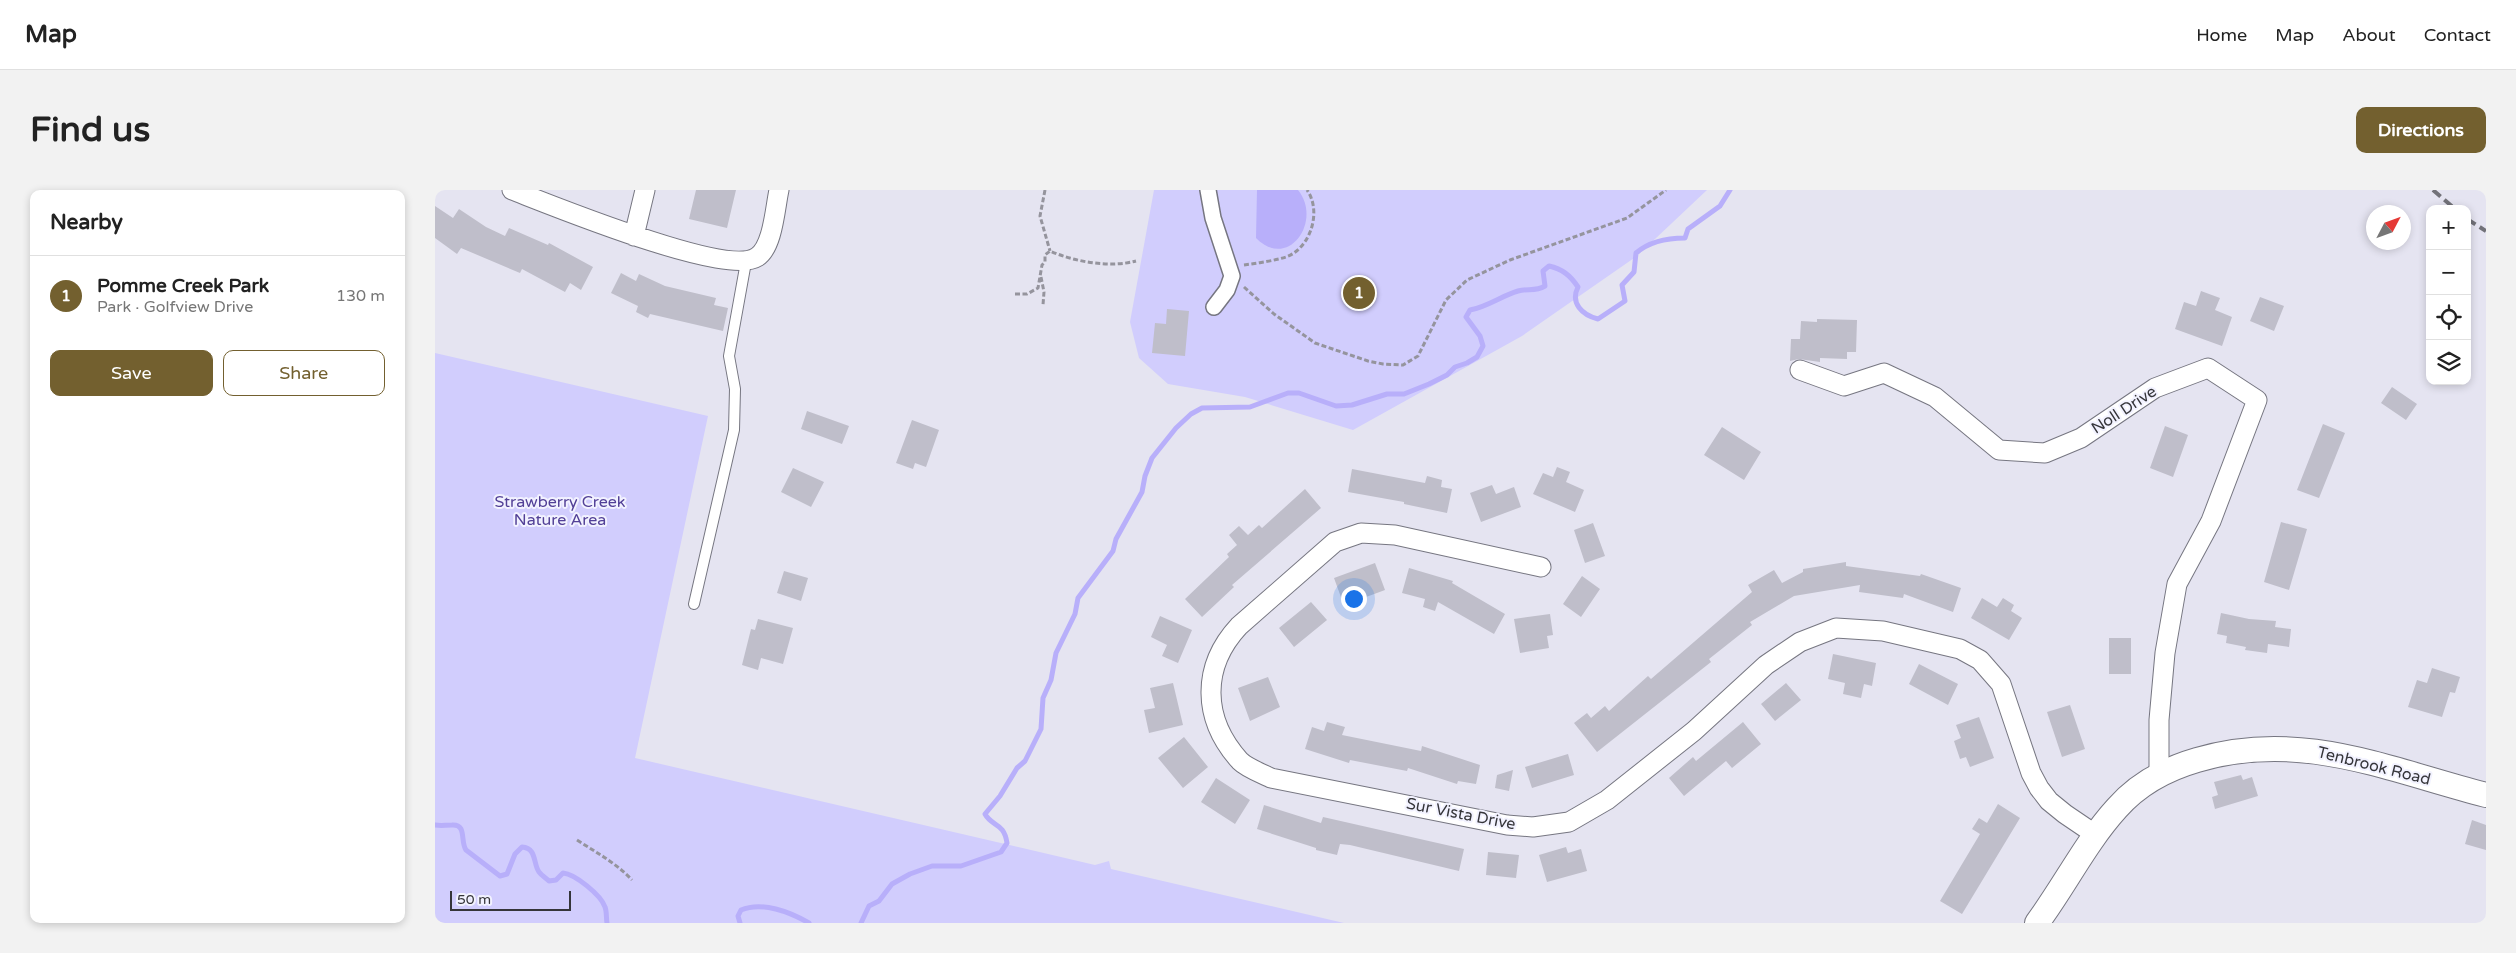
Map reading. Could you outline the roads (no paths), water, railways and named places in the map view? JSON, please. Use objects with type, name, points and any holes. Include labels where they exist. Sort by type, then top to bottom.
[{"type":"street","points":[[512,190],[633,236],[672,248],[746,262],[759,256],[767,246],[779,190]]},
{"type":"street","points":[[633,236],[645,190]]},
{"type":"street","points":[[1208,190],[1213,218],[1230,272],[1227,290],[1214,307]]},
{"type":"street","name":"Noll Drive","points":[[1800,370],[1844,386],[1883,373],[1935,396],[1999,450],[2045,453],[2081,438],[2155,388],[2208,368],[2257,400],[2211,521],[2177,584],[2165,653],[2159,720],[2159,774]]},
{"type":"street","name":"Sur Vista Drive","points":[[1541,567],[1395,535],[1361,533],[1335,542],[1239,626],[1227,639],[1216,660],[1211,683],[1211,708],[1222,736],[1241,762],[1271,778],[1507,825],[1533,827],[1569,822],[1607,800],[1694,731],[1767,665],[1800,642],[1837,628],[1883,631],[1960,648],[1980,660],[2001,684],[2031,773],[2039,788],[2065,814],[2096,835]]},
{"type":"street","name":"Tenbrook Road","points":[[2037,923],[2096,835],[2127,798],[2159,774],[2215,754],[2271,748],[2308,749],[2349,756],[2486,795]]},
{"type":"lane","points":[[694,604],[734,430],[735,389],[729,356],[746,262]]},
{"type":"waterway","points":[[861,923],[869,906],[879,901],[892,884],[910,874],[932,866],[961,866],[1001,852],[1007,843],[1001,828],[985,814],[1000,796],[1017,768],[1025,761],[1041,729],[1043,698],[1051,680],[1056,653],[1075,614],[1078,598],[1113,551],[1116,539],[1142,492],[1145,476],[1152,458],[1176,428],[1191,414],[1202,408],[1250,407],[1288,393],[1299,393],[1336,406],[1352,405],[1387,394],[1404,394],[1429,384],[1447,375],[1455,367],[1477,357],[1483,346],[1480,336],[1466,317],[1470,310],[1518,291],[1538,289],[1545,286],[1543,271],[1549,266],[1562,271],[1572,279],[1578,287],[1575,298],[1579,308],[1587,315],[1598,319],[1625,301],[1622,285],[1634,272],[1636,253],[1659,241],[1685,238],[1688,229],[1720,206],[1730,190]]},
{"type":"waterway","points":[[435,825],[457,825],[460,827],[466,850],[500,876],[507,874],[515,854],[522,847],[527,848],[532,853],[537,869],[549,881],[556,880],[563,873],[568,874],[581,881],[593,891],[603,902],[607,923]]},
{"type":"waterway","points":[[740,923],[738,916],[741,910],[758,907],[776,909],[809,923]]},
{"type":"railway","points":[[2433,190],[2450,205]]},
{"type":"railway","points":[[2471,222],[2486,231]]},
{"type":"place","name":"Pomme Creek Park","points":[[1359,293]]},
{"type":"park label","name":"Strawberry Creek Nature Area","points":[[560,511]]}]
